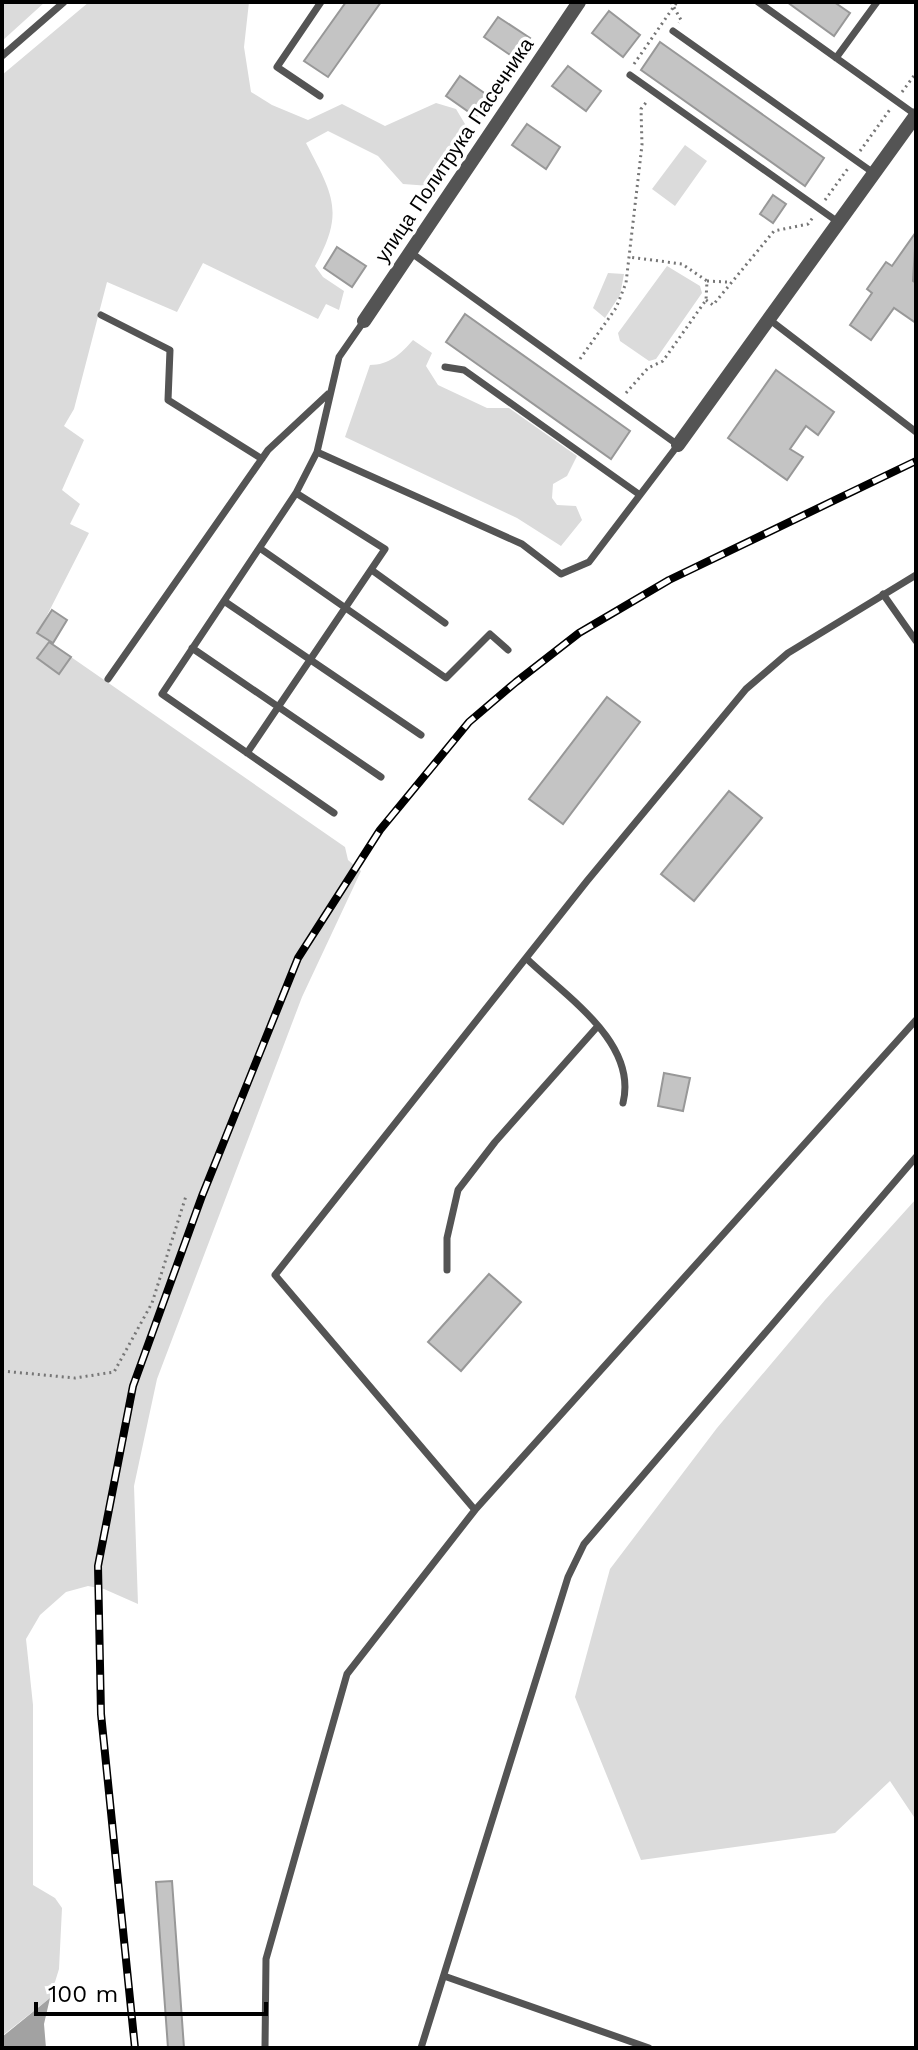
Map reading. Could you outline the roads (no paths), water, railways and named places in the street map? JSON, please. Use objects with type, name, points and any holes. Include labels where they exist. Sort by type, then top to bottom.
[{"type":"street","name":"улица Политрука Пасечника","points":[[364,321],[579,2]]},
{"type":"street","points":[[678,445],[916,115]]},
{"type":"lane","points":[[2,56],[64,2]]},
{"type":"lane","points":[[320,96],[277,67],[321,2]]},
{"type":"lane","points":[[758,2],[916,115]]},
{"type":"lane","points":[[836,58],[873,3]]},
{"type":"lane","points":[[673,31],[875,174]]},
{"type":"lane","points":[[630,75],[840,223]]},
{"type":"lane","points":[[317,452],[522,544],[561,574],[589,562],[678,445],[409,252]]},
{"type":"lane","points":[[101,315],[170,350],[168,400],[262,459]]},
{"type":"lane","points":[[770,320],[916,432]]},
{"type":"lane","points":[[334,813],[162,694],[296,493],[317,452],[339,357],[364,321]]},
{"type":"lane","points":[[445,367],[464,370],[640,495]]},
{"type":"lane","points":[[108,679],[262,459],[290,427],[328,394]]},
{"type":"lane","points":[[247,753],[348,608],[385,549],[296,493]]},
{"type":"lane","points":[[261,549],[446,678],[490,634],[508,650]]},
{"type":"lane","points":[[373,571],[445,623]]},
{"type":"lane","points":[[475,1510],[275,1275],[526,958],[746,689],[788,653],[916,575]]},
{"type":"lane","points":[[883,594],[916,641]]},
{"type":"lane","points":[[224,601],[421,735]]},
{"type":"lane","points":[[192,648],[381,777]]},
{"type":"lane","points":[[526,958],[612,1041],[629,1082],[623,1103]]},
{"type":"lane","points":[[265,2048],[266,1959],[347,1674],[475,1510],[916,1020]]},
{"type":"lane","points":[[447,1270],[447,1238],[458,1190],[495,1142],[597,1027]]},
{"type":"lane","points":[[421,2048],[568,1577],[584,1544],[916,1157]]},
{"type":"lane","points":[[444,1976],[649,2048]]},
{"type":"railway","points":[[135,2048],[101,1714],[98,1566],[133,1386],[202,1196],[298,958],[380,830],[469,722],[516,682],[579,633],[669,580],[916,461]]}]
